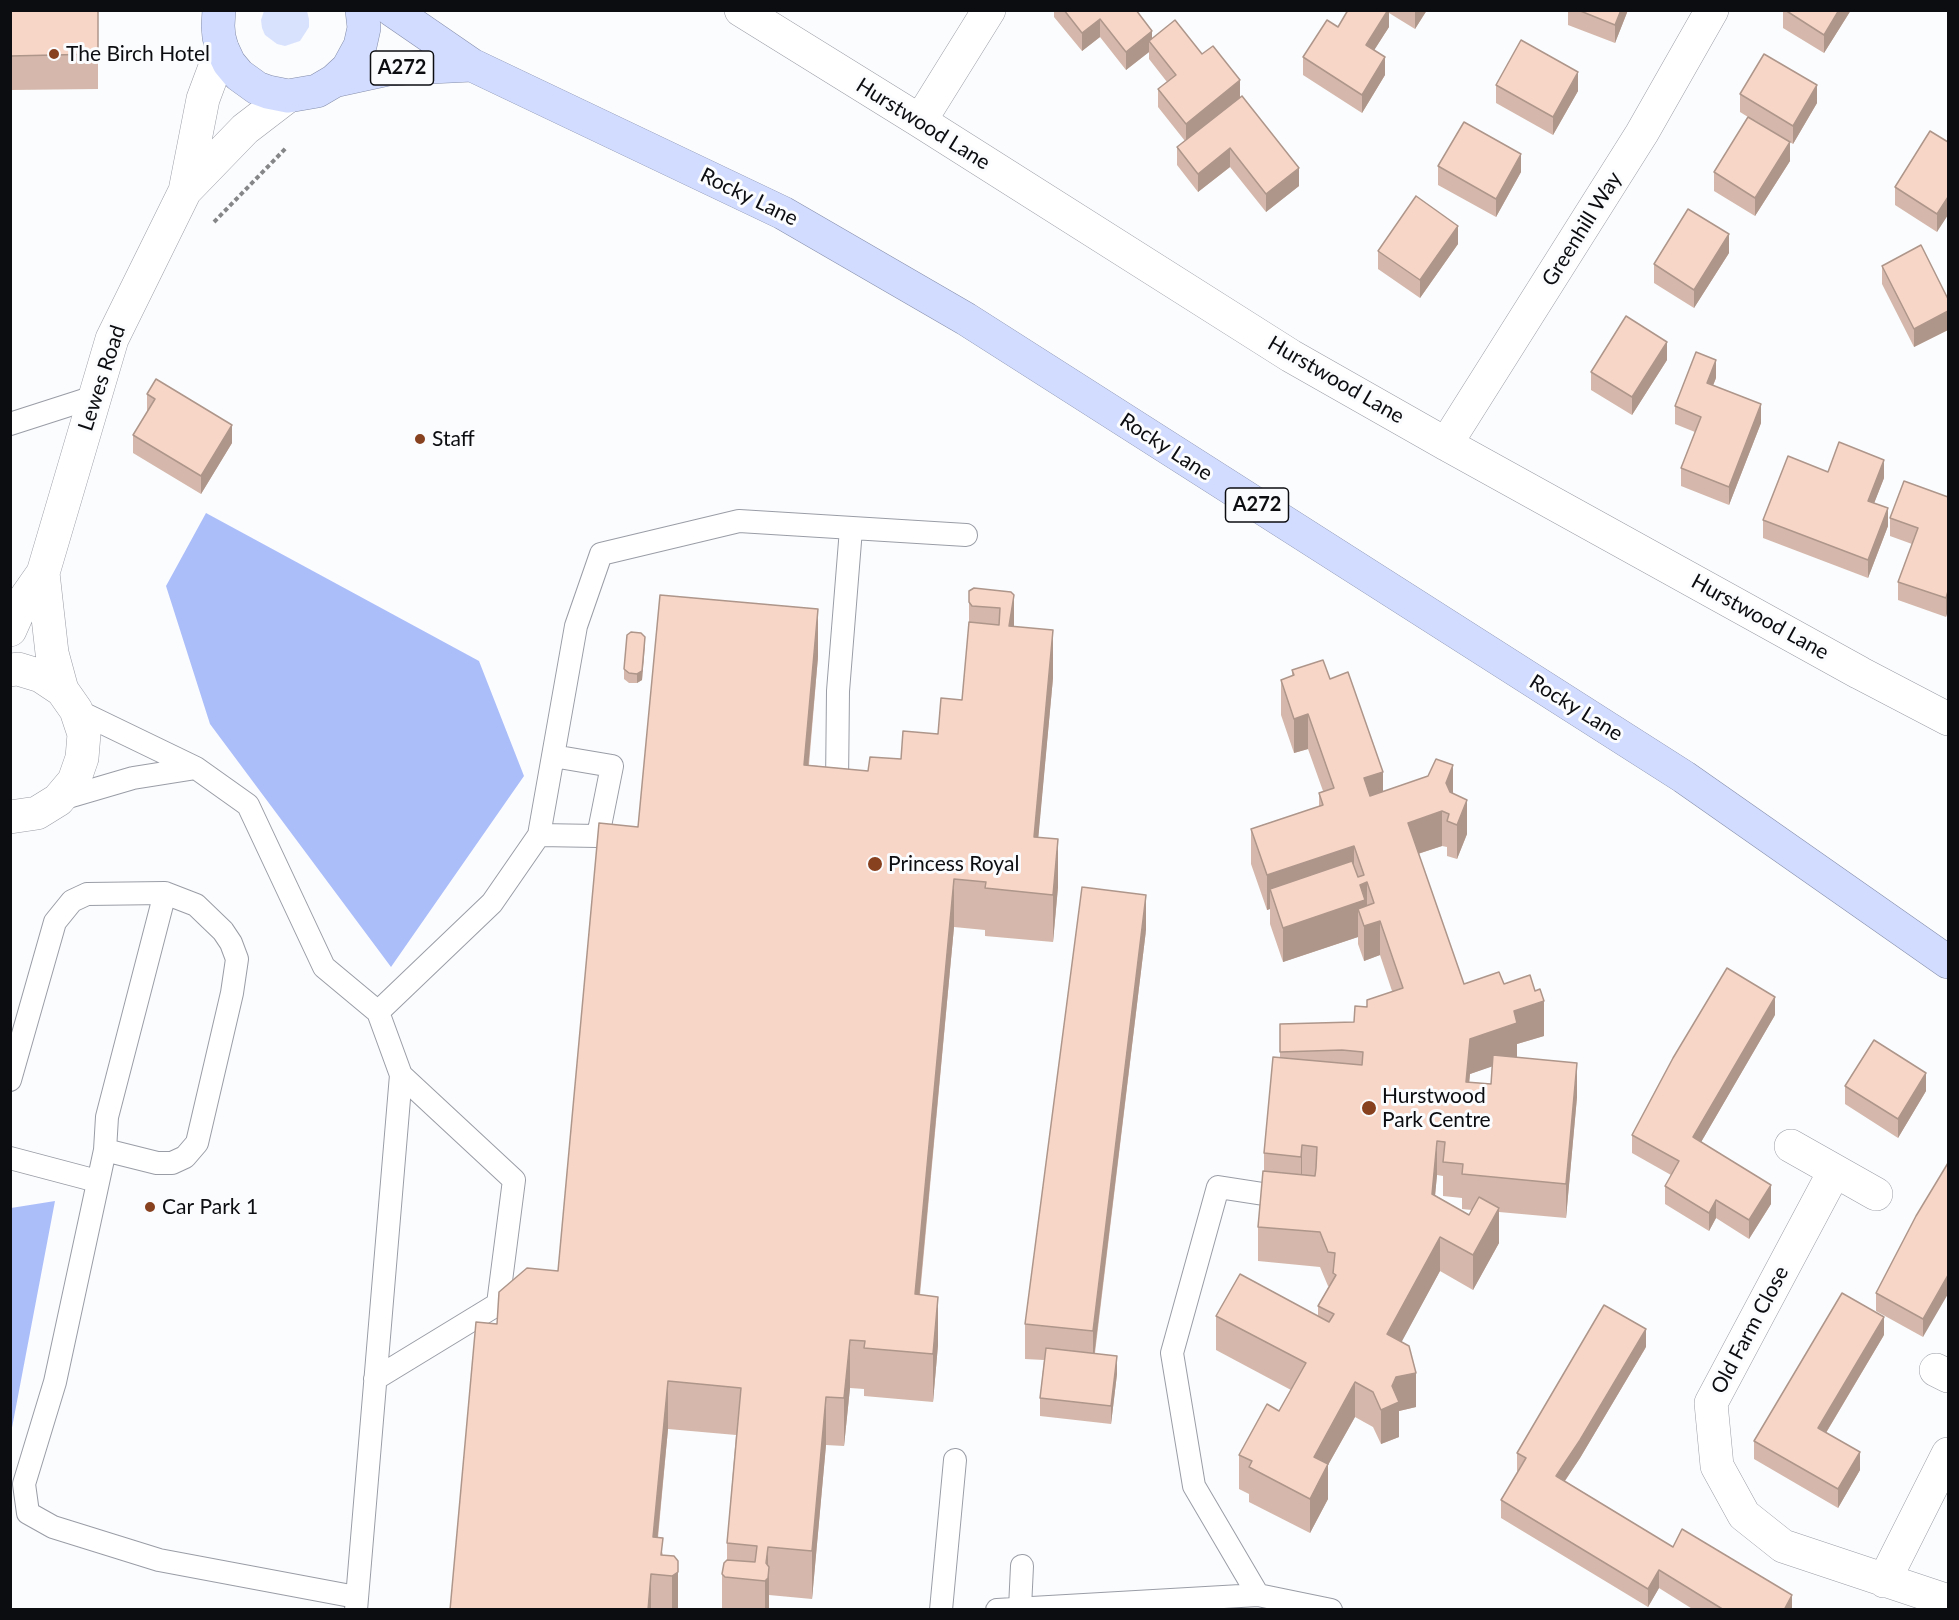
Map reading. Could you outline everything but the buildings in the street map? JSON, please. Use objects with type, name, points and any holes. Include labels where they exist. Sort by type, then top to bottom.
[{"type":"highway","points":[[219,10],[218,26],[222,48],[229,63],[249,84],[268,93],[288,96],[308,94],[334,81],[348,68],[360,46],[364,28],[362,10]]},
{"type":"highway","name":"Rocky Lane","points":[[392,10],[472,65],[783,213],[966,319],[1684,777],[1948,962]]},
{"type":"highway","name":"Rocky Lane","points":[[334,81],[389,69],[472,65]]},
{"type":"street","name":"Hurstwood Lane","points":[[741,10],[1291,356],[1860,673],[1948,719]]},
{"type":"street","points":[[920,121],[989,10]]},
{"type":"street","name":"Greenhill Way","points":[[1446,444],[1642,132],[1712,10]]},
{"type":"street","name":"Lewes Road","points":[[43,573],[112,339],[184,191],[202,99],[222,48]]},
{"type":"street","name":"Lewes Road","points":[[184,191],[245,129],[288,96]]},
{"type":"street","points":[[10,630],[22,603],[43,573]]},
{"type":"street","points":[[10,843],[35,810],[74,781],[82,758],[84,734],[52,653],[43,573]]},
{"type":"street","points":[[10,670],[18,669],[41,676],[69,700]]},
{"type":"street","points":[[1791,1146],[1876,1194]]},
{"type":"street","name":"Old Farm Close","points":[[1834,1172],[1711,1403],[1717,1466],[1744,1515],[1783,1546],[1948,1601]]},
{"type":"street","points":[[1884,1581],[1948,1454]]},
{"type":"lane","points":[[10,424],[94,397]]},
{"type":"lane","points":[[378,1012],[492,903],[539,835],[576,626],[601,554],[739,520],[966,535]]},
{"type":"lane","points":[[837,784],[838,691],[851,529]]},
{"type":"lane","points":[[69,700],[196,768],[248,805],[324,967],[378,1012],[401,1075],[356,1603],[159,1560],[53,1527],[28,1513],[24,1484],[55,1382],[105,1150],[107,1117],[165,893]]},
{"type":"lane","points":[[539,835],[598,836],[612,766],[552,756]]},
{"type":"lane","points":[[35,810],[133,778],[196,768]]},
{"type":"lane","points":[[10,1080],[55,922],[72,901],[87,894],[165,893],[196,905],[223,931],[237,959],[232,993],[197,1143],[185,1158],[172,1163],[157,1163],[105,1150]]},
{"type":"lane","points":[[375,1379],[498,1304],[514,1180],[401,1075]]},
{"type":"lane","points":[[10,1158],[97,1181]]},
{"type":"lane","points":[[1258,1595],[1194,1486],[1172,1353],[1218,1187],[1305,1201]]},
{"type":"lane","points":[[941,1610],[955,1460]]},
{"type":"lane","points":[[1020,1608],[1022,1566]]},
{"type":"lane","points":[[997,1610],[1258,1595],[1331,1610]]},
{"type":"shaded area","points":[[264,11],[307,11],[309,27],[300,41],[285,46],[277,44],[265,35],[262,28],[261,20]]},
{"type":"shaded area","points":[[206,513],[479,661],[524,776],[391,967],[210,724],[166,586]]},
{"type":"shaded area","points":[[55,1201],[11,1433],[11,1208]]},
{"type":"place","name":"The Birch Hotel","points":[[54,54]]},
{"type":"place","name":"Staff","points":[[420,439]]},
{"type":"place","name":"Princess Royal","points":[[875,864]]},
{"type":"place","name":"Hurstwood Park Centre","points":[[1369,1108]]},
{"type":"place","name":"Car Park 1","points":[[150,1207]]}]
